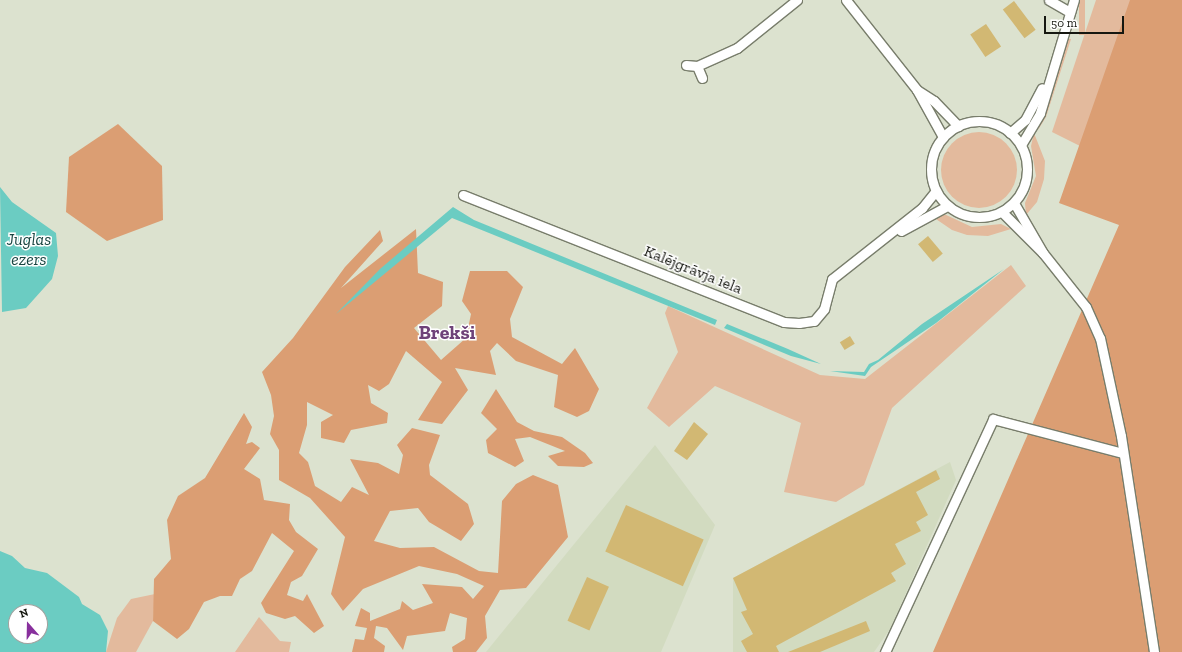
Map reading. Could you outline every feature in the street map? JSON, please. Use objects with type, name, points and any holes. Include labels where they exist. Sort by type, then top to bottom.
[{"type":"street","points":[[686,65],[697,66],[737,48],[798,0]]},
{"type":"street","points":[[846,0],[917,90],[943,137]]},
{"type":"street","points":[[1049,0],[1070,12]]},
{"type":"street","points":[[1021,145],[1040,113],[1049,77],[1074,0]]},
{"type":"street","points":[[697,66],[702,78]]},
{"type":"street","points":[[1010,133],[1025,120],[1049,77]]},
{"type":"street","points":[[917,90],[934,101],[958,126]]},
{"type":"street","points":[[985,122],[1010,133],[1021,145],[1027,175],[1014,203],[1002,212],[986,217],[970,217],[948,206],[936,191],[931,163],[943,137],[958,126],[985,122]]},
{"type":"street","name":"Kalējgrāvja iela","points":[[463,195],[784,322],[814,321],[824,309],[832,279],[927,203],[936,191]]},
{"type":"street","points":[[1014,203],[1043,253]]},
{"type":"street","name":"Kalējgrāvja iela","points":[[880,242],[948,206]]},
{"type":"street","points":[[1002,212],[1043,253],[1086,307],[1100,338],[1123,453],[1154,652]]},
{"type":"street","points":[[885,652],[993,419],[1123,453]]},
{"type":"shaded area","points":[[1079,0],[1085,0],[1085,35],[1079,35]]},
{"type":"shaded area","points":[[1096,0],[1135,0],[1080,146],[1052,132]]},
{"type":"shaded area","points":[[1130,0],[1182,0],[1182,652],[933,652],[1119,225],[1059,203]]},
{"type":"shaded area","points":[[1066,38],[1071,39],[1046,117],[1038,130]]},
{"type":"shaded area","points":[[118,124],[162,166],[163,220],[107,241],[66,212],[69,157]]},
{"type":"shaded area","points":[[971,132],[987,132],[1000,138],[1011,149],[1017,162],[1015,185],[1000,202],[987,208],[971,208],[958,202],[943,185],[941,178],[941,162],[947,149],[964,134]]},
{"type":"shaded area","points":[[1034,133],[1045,161],[1044,179],[1037,202],[1026,215],[1025,203],[1036,176],[1031,146]]},
{"type":"shaded area","points":[[944,214],[972,227],[1001,224],[1011,229],[988,236],[967,235],[952,230],[933,217]]},
{"type":"shaded area","points":[[416,229],[418,273],[443,282],[442,306],[414,328],[441,360],[466,338],[471,314],[462,301],[470,271],[507,271],[523,287],[510,319],[512,337],[562,364],[575,348],[599,389],[589,411],[577,417],[554,407],[558,375],[516,361],[497,343],[490,351],[496,375],[455,368],[468,390],[442,424],[418,420],[442,382],[406,351],[389,384],[379,391],[368,385],[371,403],[388,413],[387,423],[351,430],[344,443],[321,438],[321,422],[333,415],[307,402],[307,425],[299,453],[308,462],[315,486],[341,502],[352,487],[369,495],[350,459],[378,463],[399,474],[403,455],[397,445],[412,428],[440,435],[429,465],[430,475],[468,504],[474,524],[461,541],[429,522],[418,508],[390,511],[374,541],[400,548],[434,547],[479,571],[498,573],[502,501],[516,484],[533,475],[558,485],[568,537],[526,588],[500,590],[485,616],[487,638],[476,652],[453,652],[452,647],[465,639],[467,618],[450,613],[445,631],[407,636],[403,650],[387,628],[376,626],[374,638],[385,646],[384,652],[352,652],[355,639],[364,640],[367,628],[355,626],[361,608],[370,613],[370,621],[400,609],[402,601],[413,610],[433,603],[422,584],[462,587],[473,599],[484,586],[457,574],[419,566],[363,589],[343,611],[331,594],[345,537],[310,498],[279,480],[279,450],[270,434],[274,416],[271,395],[262,372],[293,338],[345,267],[380,230],[383,241],[341,288]]},
{"type":"shaded area","points":[[1011,265],[1026,286],[892,408],[864,485],[836,502],[784,492],[801,423],[715,386],[669,427],[647,408],[678,352],[665,313],[668,306],[820,375],[865,379]]},
{"type":"shaded area","points":[[496,389],[517,422],[534,431],[562,437],[585,453],[593,463],[584,467],[558,466],[548,456],[565,451],[530,437],[515,439],[524,461],[515,467],[488,453],[486,440],[497,429],[481,413]]},
{"type":"shaded area","points":[[244,413],[252,427],[246,444],[252,442],[260,448],[244,469],[260,479],[264,500],[290,504],[289,520],[296,532],[318,549],[302,576],[291,582],[287,595],[303,601],[307,594],[324,626],[314,633],[295,616],[285,619],[266,613],[261,603],[294,551],[272,533],[252,571],[240,579],[232,596],[220,596],[204,602],[189,629],[177,639],[153,621],[154,579],[171,559],[167,520],[178,496],[205,478]]},
{"type":"shaded area","points":[[655,445],[715,525],[661,652],[486,652]]},
{"type":"shaded area","points":[[950,462],[956,480],[890,629],[874,652],[733,652],[733,578]]},
{"type":"shaded area","points":[[155,594],[153,621],[136,652],[106,652],[117,618],[131,599]]},
{"type":"shaded area","points":[[259,617],[280,641],[291,642],[289,652],[235,652]]},
{"type":"water","name":"Juglas ezers","points":[[0,187],[12,202],[56,233],[58,256],[52,279],[26,308],[2,312]]},
{"type":"water","points":[[453,207],[474,220],[717,320],[715,325],[452,218],[336,314],[380,269]]},
{"type":"water","points":[[1004,269],[936,323],[871,367],[865,376],[830,371],[864,372],[869,364],[878,360],[922,324]]},
{"type":"water","points":[[727,324],[821,364],[791,356],[724,328]]},
{"type":"water","points":[[0,551],[12,556],[25,568],[47,573],[79,597],[82,604],[100,615],[108,631],[106,652],[0,652]]},
{"type":"building","points":[[1014,1],[1036,30],[1024,38],[1003,9]]},
{"type":"building","points":[[986,24],[1001,46],[985,57],[970,35]]},
{"type":"building","points":[[928,236],[943,254],[933,262],[918,244]]},
{"type":"building","points":[[850,336],[855,344],[845,350],[840,342]]},
{"type":"building","points":[[694,422],[708,434],[687,460],[674,451]]},
{"type":"building","points":[[936,470],[940,479],[916,492],[928,515],[916,522],[921,531],[895,544],[906,564],[891,573],[896,581],[776,646],[779,652],[747,652],[741,641],[753,634],[741,612],[747,610],[733,578]]},
{"type":"building","points":[[626,505],[704,540],[683,586],[605,552]]},
{"type":"building","points":[[587,577],[609,587],[589,631],[567,621]]},
{"type":"building","points":[[866,621],[870,631],[820,652],[788,652]]},
{"type":"district","name":"Brekši","points":[[447,332]]}]
